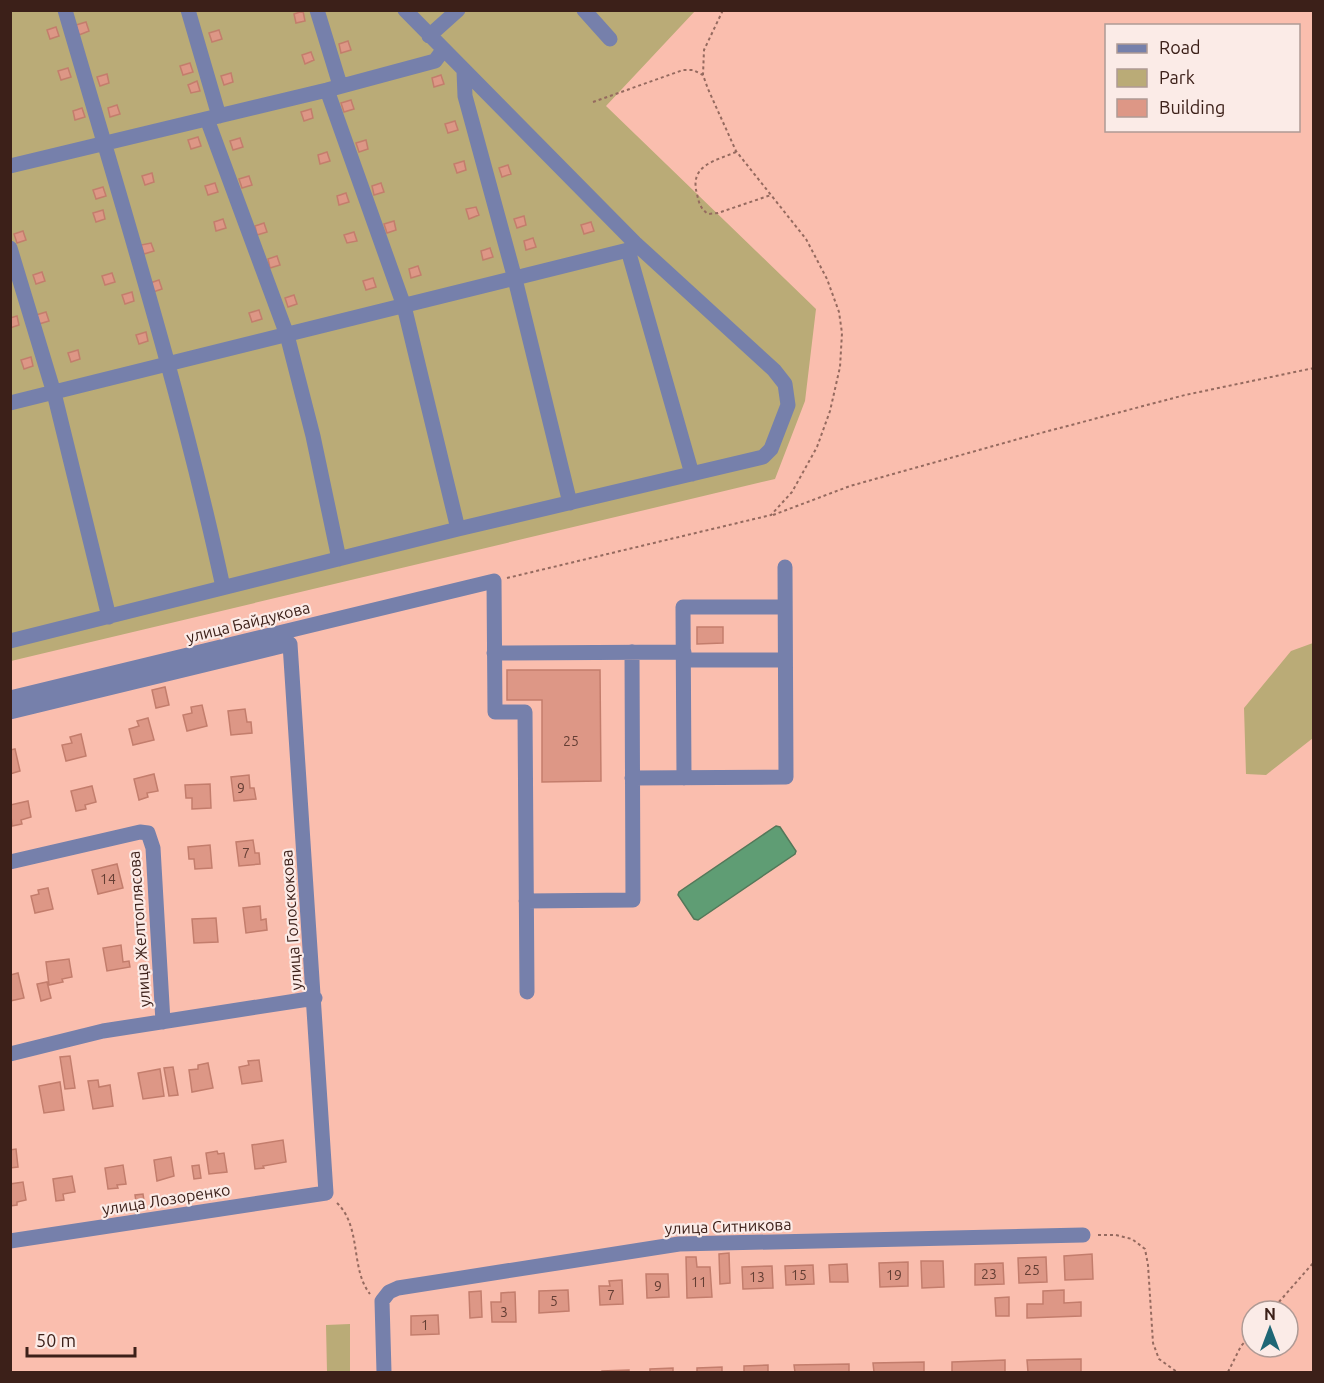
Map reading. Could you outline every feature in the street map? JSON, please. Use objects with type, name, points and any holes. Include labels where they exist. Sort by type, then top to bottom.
[{"type":"street","points":[[65,10],[170,364],[206,505],[223,588]]},
{"type":"street","points":[[188,10],[213,117],[287,335],[313,436],[339,559]]},
{"type":"street","points":[[317,10],[333,88],[405,306],[458,529]]},
{"type":"street","points":[[10,641],[458,529],[762,457],[771,449],[788,405],[785,384],[774,370],[632,247],[405,10]]},
{"type":"street","points":[[429,36],[458,10]]},
{"type":"street","points":[[584,10],[610,39]]},
{"type":"street","points":[[10,166],[435,61],[443,50]]},
{"type":"street","points":[[464,71],[465,96],[515,279],[570,503]]},
{"type":"street","points":[[10,404],[515,279],[632,247]]},
{"type":"street","points":[[632,247],[692,474]]},
{"type":"street","points":[[10,248],[54,393],[109,617]]},
{"type":"street","points":[[632,778],[786,777],[784,567]]},
{"type":"street","points":[[494,581],[495,712],[525,712],[527,992]]},
{"type":"street","name":"улица Байдукова","points":[[10,698],[494,581]]},
{"type":"street","points":[[684,778],[683,607],[785,607]]},
{"type":"street","name":"улица Байдукова","points":[[10,712],[290,644]]},
{"type":"street","name":"улица Голоскокова","points":[[290,644],[326,1193]]},
{"type":"street","points":[[494,653],[632,652],[785,660]]},
{"type":"street","points":[[526,901],[633,900],[632,652]]},
{"type":"street","name":"улица Желтоплясова","points":[[10,862],[140,832],[148,833],[153,848],[163,1022]]},
{"type":"street","points":[[10,1054],[103,1031],[315,998]]},
{"type":"street","name":"улица Лозоренко","points":[[10,1241],[326,1193]]},
{"type":"street","name":"улица Ситникова","points":[[382,1301],[389,1292],[398,1288],[679,1244],[1083,1235]]},
{"type":"street","points":[[382,1301],[384,1372]]},
{"type":"path","points":[[723,10],[704,50],[703,75],[736,152],[806,239],[827,279],[839,312],[842,333],[840,367],[831,411],[817,447],[792,492],[771,516]]},
{"type":"path","points":[[593,102],[683,70],[693,70],[703,75]]},
{"type":"path","points":[[736,152],[702,166],[696,176],[696,190],[701,208],[708,214],[718,213],[771,195]]},
{"type":"path","points":[[494,581],[771,516],[850,486],[1022,438],[1185,395],[1314,368]]},
{"type":"path","points":[[326,1193],[343,1209],[356,1243],[363,1285],[373,1298],[382,1301]]},
{"type":"path","points":[[1083,1235],[1116,1235],[1132,1239],[1144,1249],[1148,1265],[1153,1343],[1159,1359],[1177,1372]]},
{"type":"path","points":[[1282,1299],[1314,1262]]},
{"type":"path","points":[[1228,1372],[1240,1349]]},
{"type":"green space","points":[[10,11],[695,11],[606,106],[816,309],[805,401],[775,479],[11,661]]},
{"type":"green space","points":[[1313,643],[1313,738],[1266,775],[1246,774],[1244,708],[1291,651]]},
{"type":"green space","points":[[350,1324],[350,1372],[327,1372],[326,1325]]},
{"type":"shaded area","points":[[776,826],[780,827],[796,851],[795,854],[698,920],[694,919],[678,895],[679,892]]},
{"type":"building","points":[[303,11],[305,21],[296,23],[294,14]]},
{"type":"building","points":[[86,22],[89,31],[79,35],[76,25]]},
{"type":"building","points":[[56,27],[59,36],[50,39],[47,30]]},
{"type":"building","points":[[219,30],[222,39],[212,42],[209,33]]},
{"type":"building","points":[[348,41],[351,50],[341,53],[339,44]]},
{"type":"building","points":[[311,52],[314,60],[305,64],[302,55]]},
{"type":"building","points":[[190,63],[193,72],[183,75],[180,66]]},
{"type":"building","points":[[68,68],[71,77],[61,80],[58,71]]},
{"type":"building","points":[[231,73],[233,82],[224,85],[221,76]]},
{"type":"building","points":[[107,74],[109,83],[100,86],[97,77]]},
{"type":"building","points":[[441,75],[444,84],[434,87],[432,78]]},
{"type":"building","points":[[197,81],[200,91],[191,93],[188,85]]},
{"type":"building","points":[[351,100],[354,109],[344,112],[341,103]]},
{"type":"building","points":[[117,105],[120,114],[110,117],[108,108]]},
{"type":"building","points":[[82,108],[85,117],[75,120],[73,111]]},
{"type":"building","points":[[311,109],[313,118],[304,121],[301,112]]},
{"type":"building","points":[[455,121],[458,130],[448,133],[445,124]]},
{"type":"building","points":[[198,137],[201,146],[191,149],[188,140]]},
{"type":"building","points":[[240,138],[243,147],[233,150],[230,141]]},
{"type":"building","points":[[366,140],[368,149],[359,152],[356,143]]},
{"type":"building","points":[[327,152],[330,161],[320,164],[318,155]]},
{"type":"building","points":[[464,161],[466,170],[457,173],[454,164]]},
{"type":"building","points":[[508,165],[511,174],[502,177],[499,168]]},
{"type":"building","points":[[152,173],[154,182],[145,185],[142,176]]},
{"type":"building","points":[[249,176],[252,185],[242,188],[239,179]]},
{"type":"building","points":[[215,183],[218,192],[208,195],[205,186]]},
{"type":"building","points":[[381,183],[384,192],[374,195],[372,186]]},
{"type":"building","points":[[103,187],[106,196],[96,199],[93,190]]},
{"type":"building","points":[[346,193],[349,202],[339,205],[337,196]]},
{"type":"building","points":[[476,207],[479,215],[469,219],[466,209]]},
{"type":"building","points":[[103,210],[105,219],[96,222],[93,213]]},
{"type":"building","points":[[524,216],[526,225],[517,228],[514,219]]},
{"type":"building","points":[[223,219],[226,228],[216,231],[214,222]]},
{"type":"building","points":[[394,221],[396,230],[387,233],[384,224]]},
{"type":"building","points":[[591,222],[594,231],[584,234],[581,225]]},
{"type":"building","points":[[264,223],[267,232],[257,235],[255,226]]},
{"type":"building","points":[[23,231],[26,240],[17,243],[14,234]]},
{"type":"building","points":[[354,232],[357,241],[347,243],[344,235]]},
{"type":"building","points":[[533,238],[536,247],[526,250],[524,241]]},
{"type":"building","points":[[151,243],[154,251],[144,254],[141,245]]},
{"type":"building","points":[[490,248],[493,257],[483,260],[481,251]]},
{"type":"building","points":[[277,256],[280,265],[270,268],[268,259]]},
{"type":"building","points":[[418,266],[421,275],[411,278],[409,269]]},
{"type":"building","points":[[42,272],[45,281],[36,284],[33,275]]},
{"type":"building","points":[[112,273],[115,282],[105,285],[102,276]]},
{"type":"building","points":[[373,278],[376,287],[366,290],[363,281]]},
{"type":"building","points":[[159,280],[162,289],[153,292],[150,283]]},
{"type":"building","points":[[132,292],[134,301],[125,304],[122,295]]},
{"type":"building","points":[[294,295],[297,304],[288,307],[285,298]]},
{"type":"building","points":[[259,310],[262,319],[252,322],[249,313]]},
{"type":"building","points":[[46,312],[49,321],[39,324],[36,315]]},
{"type":"building","points":[[17,316],[19,325],[10,328],[10,318]]},
{"type":"building","points":[[146,332],[148,341],[139,344],[136,335]]},
{"type":"building","points":[[78,350],[80,359],[71,362],[68,353]]},
{"type":"building","points":[[31,357],[33,366],[24,369],[21,360]]},
{"type":"building","points":[[697,627],[723,627],[723,643],[697,644]]},
{"type":"building","points":[[507,670],[600,670],[601,781],[542,782],[542,700],[507,700]]},
{"type":"building","points":[[165,687],[169,705],[156,708],[152,690]]},
{"type":"building","points":[[202,705],[207,726],[187,731],[183,715],[192,713],[191,707]]},
{"type":"building","points":[[245,709],[247,722],[251,722],[252,733],[231,735],[228,711]]},
{"type":"building","points":[[148,718],[154,740],[133,745],[129,729],[139,726],[137,721]]},
{"type":"building","points":[[81,734],[86,756],[66,761],[62,745],[72,743],[70,737]]},
{"type":"building","points":[[15,749],[20,771],[10,774],[10,750]]},
{"type":"building","points":[[154,774],[158,791],[147,793],[148,797],[139,800],[134,779]]},
{"type":"building","points":[[249,775],[250,788],[254,788],[256,799],[234,801],[231,777]]},
{"type":"building","points":[[210,784],[211,808],[192,809],[192,798],[186,798],[185,785]]},
{"type":"building","points":[[92,786],[96,802],[85,805],[86,809],[76,811],[71,791]]},
{"type":"building","points":[[28,801],[31,817],[21,820],[22,824],[12,826],[10,805]]},
{"type":"building","points":[[253,840],[255,853],[259,853],[260,864],[239,866],[236,842]]},
{"type":"building","points":[[210,845],[212,868],[195,869],[194,859],[189,859],[188,847]]},
{"type":"building","points":[[117,864],[123,888],[98,894],[92,870]]},
{"type":"building","points":[[48,888],[53,909],[35,913],[31,896],[39,894],[38,890]]},
{"type":"building","points":[[260,906],[261,920],[266,919],[267,930],[246,933],[243,908]]},
{"type":"building","points":[[216,918],[218,942],[194,943],[192,919]]},
{"type":"building","points":[[121,945],[123,962],[129,961],[130,967],[107,971],[103,948]]},
{"type":"building","points":[[69,959],[72,977],[49,985],[46,962]]},
{"type":"building","points":[[18,973],[24,998],[10,1001],[10,975]]},
{"type":"building","points":[[47,982],[51,998],[41,1001],[37,984]]},
{"type":"building","points":[[70,1056],[75,1088],[65,1089],[60,1057]]},
{"type":"building","points":[[259,1060],[262,1081],[242,1084],[239,1067],[249,1065],[248,1061]]},
{"type":"building","points":[[208,1063],[213,1088],[192,1092],[189,1070],[198,1069],[198,1065]]},
{"type":"building","points":[[173,1067],[178,1095],[169,1096],[164,1068]]},
{"type":"building","points":[[160,1069],[164,1096],[143,1099],[138,1073]]},
{"type":"building","points":[[98,1080],[99,1087],[110,1085],[113,1106],[93,1109],[88,1081]]},
{"type":"building","points":[[60,1082],[64,1110],[44,1113],[39,1086]]},
{"type":"building","points":[[283,1140],[286,1162],[255,1169],[252,1145]]},
{"type":"building","points":[[16,1149],[18,1167],[10,1168],[10,1150]]},
{"type":"building","points":[[217,1151],[218,1154],[224,1153],[227,1172],[209,1174],[206,1153]]},
{"type":"building","points":[[171,1157],[174,1176],[157,1181],[154,1160]]},
{"type":"building","points":[[123,1165],[126,1184],[108,1189],[105,1168]]},
{"type":"building","points":[[199,1165],[201,1178],[194,1179],[192,1166]]},
{"type":"building","points":[[72,1176],[75,1192],[63,1194],[64,1200],[56,1201],[53,1179]]},
{"type":"building","points":[[23,1182],[26,1200],[10,1206],[10,1184]]},
{"type":"building","points":[[143,1194],[145,1207],[137,1208],[135,1195]]},
{"type":"building","points":[[729,1253],[730,1283],[720,1284],[719,1254]]},
{"type":"building","points":[[1092,1254],[1093,1279],[1065,1280],[1064,1256]]},
{"type":"building","points":[[686,1257],[696,1257],[697,1267],[710,1267],[712,1297],[687,1298]]},
{"type":"building","points":[[1046,1257],[1047,1282],[1019,1283],[1018,1258]]},
{"type":"building","points":[[921,1261],[943,1261],[944,1287],[922,1288]]},
{"type":"building","points":[[908,1262],[908,1286],[880,1287],[879,1263]]},
{"type":"building","points":[[1003,1263],[1004,1284],[975,1285],[975,1264]]},
{"type":"building","points":[[847,1264],[848,1282],[830,1282],[829,1265]]},
{"type":"building","points":[[813,1265],[814,1284],[786,1285],[785,1266]]},
{"type":"building","points":[[772,1266],[773,1288],[743,1289],[742,1267]]},
{"type":"building","points":[[646,1274],[668,1274],[669,1297],[647,1298]]},
{"type":"building","points":[[622,1280],[623,1304],[600,1305],[599,1286],[610,1286],[609,1281]]},
{"type":"building","points":[[568,1290],[569,1311],[539,1313],[539,1291]]},
{"type":"building","points":[[1064,1290],[1064,1303],[1081,1302],[1081,1316],[1027,1318],[1027,1304],[1043,1304],[1043,1291]]},
{"type":"building","points":[[481,1291],[482,1317],[470,1318],[469,1292]]},
{"type":"building","points":[[515,1292],[516,1322],[492,1322],[491,1302],[501,1302],[501,1293]]},
{"type":"building","points":[[1009,1297],[1009,1316],[996,1316],[995,1298]]},
{"type":"building","points":[[438,1315],[439,1334],[411,1335],[411,1316]]},
{"type":"building","points":[[1081,1359],[1081,1372],[1028,1372],[1027,1360]]},
{"type":"building","points":[[1005,1360],[1005,1372],[952,1372],[952,1362]]},
{"type":"building","points":[[924,1362],[924,1372],[874,1372],[873,1363]]},
{"type":"building","points":[[849,1364],[849,1372],[795,1372],[794,1365]]},
{"type":"building","points":[[768,1365],[768,1372],[744,1372],[744,1366]]},
{"type":"building","points":[[722,1367],[722,1372],[697,1372],[697,1368]]},
{"type":"building","points":[[673,1368],[673,1372],[650,1372],[650,1369]]},
{"type":"building","points":[[629,1370],[629,1372],[602,1372],[602,1371]]}]
